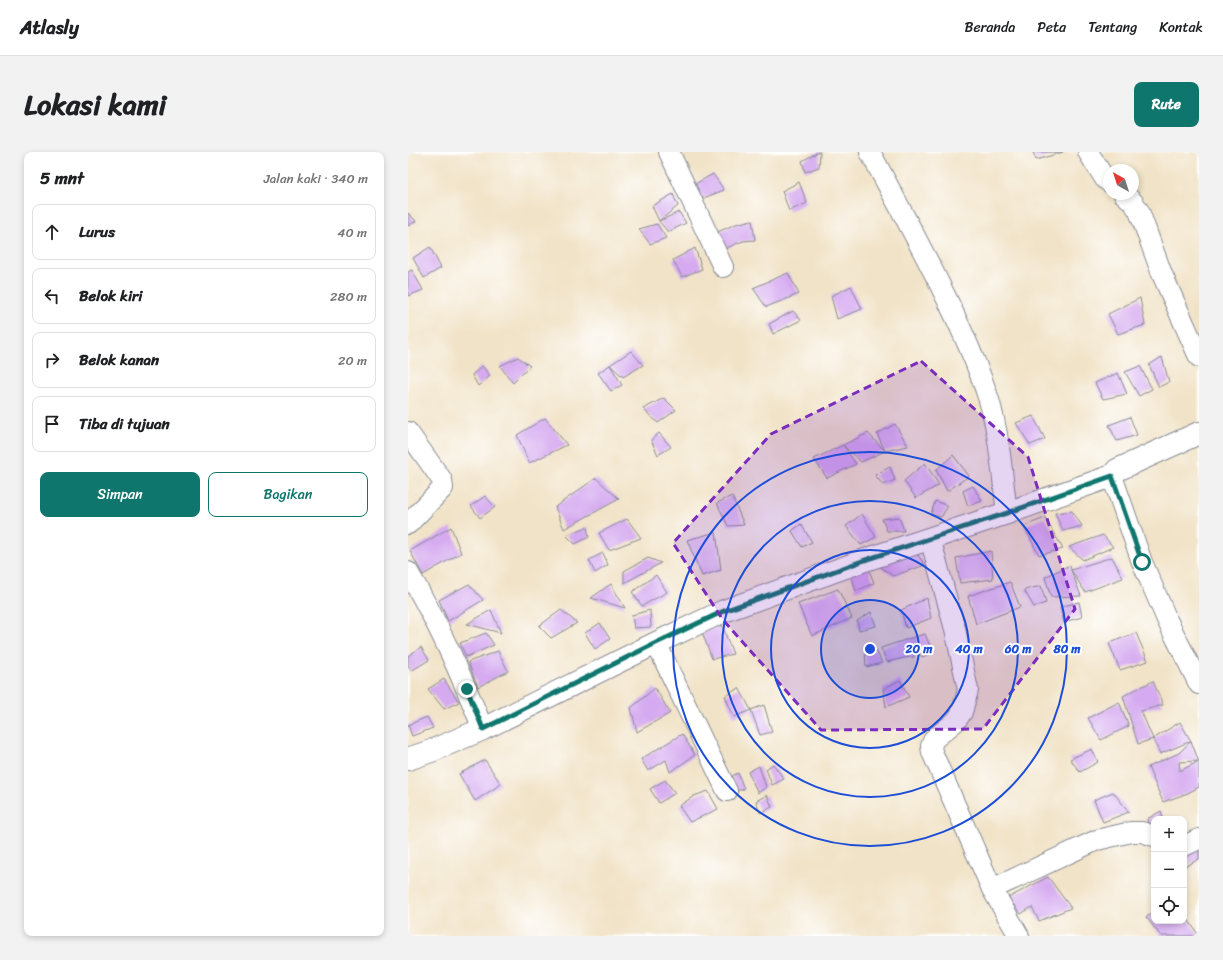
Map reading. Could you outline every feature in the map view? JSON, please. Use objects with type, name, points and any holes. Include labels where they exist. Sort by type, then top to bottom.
[{"type":"street","points":[[669,152],[723,267]]},
{"type":"street","points":[[870,152],[958,320],[977,368],[989,400],[998,436],[1007,513]]},
{"type":"street","points":[[1088,152],[1103,176]]},
{"type":"street","points":[[1131,200],[1139,211],[1162,274],[1199,357]]},
{"type":"street","points":[[408,432],[442,480],[443,488],[408,524]]},
{"type":"street","points":[[408,759],[483,729],[724,611],[865,560],[1007,513],[1112,476],[1117,470],[1199,433]]},
{"type":"street","points":[[1112,476],[1142,562],[1168,622],[1194,663],[1199,684]]},
{"type":"street","points":[[930,538],[955,629],[968,690],[962,712],[956,721],[934,739],[931,746],[932,752],[992,889],[1019,936]]},
{"type":"street","points":[[408,572],[434,618],[450,651],[483,729]]},
{"type":"street","points":[[656,643],[727,791]]},
{"type":"street","points":[[992,889],[1097,840],[1131,832],[1142,832],[1151,835]]},
{"type":"street","points":[[1187,845],[1199,839]]},
{"type":"highlighted area","points":[[921,361],[1028,457],[1075,609],[983,729],[821,730],[723,620],[673,543],[771,434]]},
{"type":"building","points":[[820,152],[819,167],[805,172],[802,161]]},
{"type":"building","points":[[1033,152],[1063,152],[1036,160]]},
{"type":"building","points":[[713,174],[724,190],[701,199],[695,184]]},
{"type":"building","points":[[799,182],[807,203],[789,211],[782,191]]},
{"type":"building","points":[[673,194],[678,206],[659,221],[652,206]]},
{"type":"building","points":[[679,212],[686,223],[668,232],[659,221]]},
{"type":"building","points":[[408,213],[416,221],[408,226]]},
{"type":"building","points":[[752,220],[755,240],[743,241],[722,250],[715,233],[736,224]]},
{"type":"building","points":[[657,224],[666,238],[650,244],[639,229]]},
{"type":"building","points":[[430,247],[441,268],[424,278],[413,258]]},
{"type":"building","points":[[695,248],[702,269],[682,277],[673,260]]},
{"type":"building","points":[[412,270],[423,290],[408,296],[408,272]]},
{"type":"building","points":[[788,273],[799,294],[766,307],[753,288]]},
{"type":"building","points":[[851,286],[862,309],[837,319],[831,296]]},
{"type":"building","points":[[1140,298],[1145,325],[1118,334],[1108,314]]},
{"type":"building","points":[[793,311],[801,320],[773,334],[769,324]]},
{"type":"building","points":[[631,351],[643,365],[623,377],[610,365]]},
{"type":"building","points":[[518,357],[530,366],[513,383],[500,366]]},
{"type":"building","points":[[1162,357],[1169,382],[1159,387],[1149,365]]},
{"type":"building","points":[[610,365],[622,385],[611,391],[598,373]]},
{"type":"building","points":[[482,366],[490,376],[478,386],[472,375]]},
{"type":"building","points":[[1140,366],[1152,389],[1139,396],[1125,372]]},
{"type":"building","points":[[1118,373],[1127,394],[1103,399],[1095,383]]},
{"type":"building","points":[[664,398],[676,410],[658,423],[643,409]]},
{"type":"building","points":[[1033,416],[1045,439],[1030,445],[1016,423]]},
{"type":"building","points":[[1130,417],[1137,435],[1117,441],[1109,425]]},
{"type":"building","points":[[545,418],[567,445],[529,463],[517,435]]},
{"type":"building","points":[[895,424],[908,446],[885,451],[877,434]]},
{"type":"building","points":[[659,433],[671,447],[658,455],[651,440]]},
{"type":"building","points":[[868,433],[885,451],[861,462],[843,445]]},
{"type":"building","points":[[843,445],[856,464],[827,478],[814,459]]},
{"type":"building","points":[[953,455],[969,476],[947,491],[936,470]]},
{"type":"building","points":[[925,463],[939,485],[916,498],[904,481]]},
{"type":"building","points":[[890,467],[895,480],[883,485],[875,475]]},
{"type":"building","points":[[596,478],[619,499],[564,529],[555,507]]},
{"type":"building","points":[[973,486],[982,501],[968,506],[963,491]]},
{"type":"building","points":[[485,496],[495,507],[480,518],[471,506]]},
{"type":"building","points":[[732,496],[744,525],[728,526],[717,503]]},
{"type":"building","points":[[935,501],[948,506],[941,517],[931,514]]},
{"type":"building","points":[[1072,511],[1082,526],[1063,531],[1055,513]]},
{"type":"building","points":[[862,514],[876,537],[861,545],[846,526]]},
{"type":"building","points":[[899,517],[904,531],[887,531],[882,519]]},
{"type":"building","points":[[1045,518],[1063,549],[1039,555],[1024,526]]},
{"type":"building","points":[[627,519],[641,538],[609,550],[599,533]]},
{"type":"building","points":[[801,524],[812,542],[802,547],[792,531]]},
{"type":"building","points":[[451,527],[461,553],[423,575],[410,551]]},
{"type":"building","points":[[587,527],[589,537],[575,544],[566,535]]},
{"type":"building","points":[[716,532],[721,570],[702,576],[687,540]]},
{"type":"building","points":[[1103,535],[1113,547],[1083,560],[1069,547]]},
{"type":"building","points":[[915,551],[925,565],[893,576],[879,566]]},
{"type":"building","points":[[991,551],[993,579],[960,583],[956,558]]},
{"type":"building","points":[[603,553],[608,565],[595,573],[589,560]]},
{"type":"building","points":[[1112,557],[1123,578],[1085,592],[1071,570]]},
{"type":"building","points":[[648,558],[661,563],[624,583],[624,571]]},
{"type":"building","points":[[1070,565],[1081,596],[1051,597],[1045,577]]},
{"type":"building","points":[[868,567],[874,583],[856,591],[850,571]]},
{"type":"building","points":[[656,575],[667,592],[642,606],[632,592]]},
{"type":"building","points":[[1010,582],[1020,607],[976,624],[968,596]]},
{"type":"building","points":[[469,584],[483,600],[448,621],[439,600]]},
{"type":"building","points":[[611,584],[625,608],[591,598]]},
{"type":"building","points":[[1041,586],[1046,603],[1034,607],[1024,590]]},
{"type":"building","points":[[838,589],[852,618],[812,636],[798,604]]},
{"type":"building","points":[[927,598],[931,618],[906,628],[901,610]]},
{"type":"building","points":[[1079,602],[1082,617],[1064,622],[1060,607]]},
{"type":"building","points":[[491,610],[501,633],[467,624]]},
{"type":"building","points":[[561,610],[577,623],[551,638],[539,626]]},
{"type":"building","points":[[650,610],[651,627],[634,628],[632,615]]},
{"type":"building","points":[[871,612],[876,626],[859,630],[857,621]]},
{"type":"building","points":[[600,623],[610,639],[595,649],[585,633]]},
{"type":"building","points":[[722,625],[733,654],[712,659],[702,632]]},
{"type":"building","points":[[486,633],[494,645],[466,657],[460,643]]},
{"type":"building","points":[[1136,633],[1148,661],[1120,670],[1109,643]]},
{"type":"building","points":[[925,634],[933,653],[922,657],[910,645],[914,657],[887,662],[881,648]]},
{"type":"building","points":[[421,647],[429,660],[411,671],[408,665],[408,656]]},
{"type":"building","points":[[876,650],[882,663],[866,667],[865,651]]},
{"type":"building","points":[[498,651],[508,671],[478,687],[468,662]]},
{"type":"building","points":[[444,679],[459,702],[444,709],[428,689]]},
{"type":"building","points":[[900,680],[909,697],[886,707],[883,689]]},
{"type":"building","points":[[1153,681],[1163,705],[1141,711],[1153,739],[1138,744],[1123,696]]},
{"type":"building","points":[[655,688],[670,713],[637,732],[631,708]]},
{"type":"building","points":[[739,688],[751,710],[734,717],[725,696]]},
{"type":"building","points":[[1119,702],[1129,726],[1101,740],[1088,718]]},
{"type":"building","points":[[764,705],[772,732],[760,735],[751,710]]},
{"type":"building","points":[[427,717],[433,728],[412,736],[408,725]]},
{"type":"building","points":[[1180,722],[1191,741],[1160,754],[1153,739]]},
{"type":"building","points":[[682,734],[695,755],[670,772],[666,760],[648,771],[641,759]]},
{"type":"building","points":[[1191,741],[1199,761],[1199,787],[1188,793],[1163,802],[1148,767],[1179,753]],"holes":[[[1199,761],[1180,771],[1179,762]]]},
{"type":"building","points":[[1092,749],[1098,762],[1080,772],[1070,759]]},
{"type":"building","points":[[485,760],[501,784],[475,801],[459,774]]},
{"type":"building","points":[[773,764],[784,779],[772,785],[766,769]]},
{"type":"building","points":[[759,766],[766,787],[758,793],[748,772]]},
{"type":"building","points":[[738,773],[744,789],[736,791],[732,776]]},
{"type":"building","points":[[665,780],[675,793],[659,803],[650,789]]},
{"type":"building","points":[[708,791],[718,809],[690,822],[679,806],[694,796]]},
{"type":"building","points":[[1113,792],[1129,812],[1103,822],[1094,800]]},
{"type":"building","points":[[767,795],[772,807],[760,813],[756,801]]},
{"type":"building","points":[[1161,811],[1162,816],[1152,816]]},
{"type":"building","points":[[1151,817],[1151,835],[1147,819]]},
{"type":"building","points":[[1199,847],[1199,859],[1187,865],[1187,853]]},
{"type":"building","points":[[1048,877],[1071,908],[1039,921],[1032,907],[1021,914],[1008,898]]},
{"type":"building","points":[[1151,914],[1151,923],[1146,917]]},
{"type":"building","points":[[1187,918],[1199,936],[1161,936],[1152,924],[1187,924]]},
{"type":"route","points":[[467,689],[483,729],[724,611],[865,560],[1007,513],[1112,476],[1142,562]]}]
